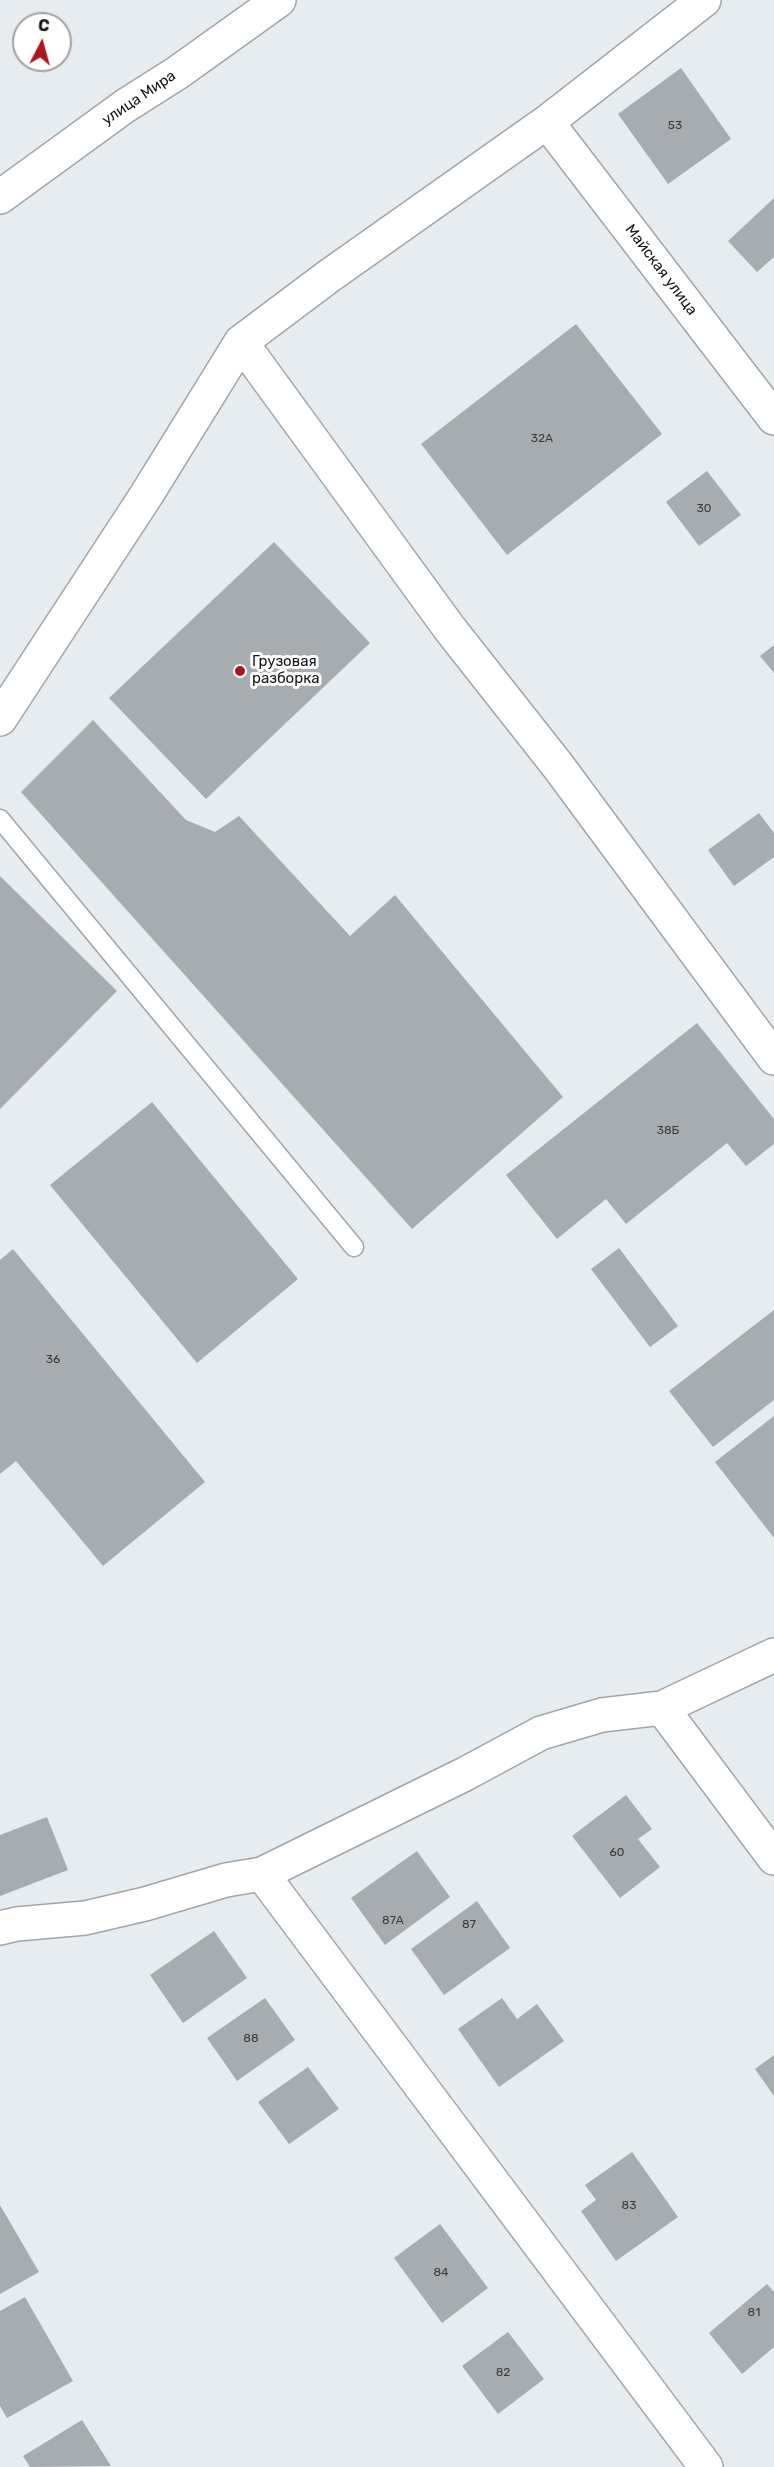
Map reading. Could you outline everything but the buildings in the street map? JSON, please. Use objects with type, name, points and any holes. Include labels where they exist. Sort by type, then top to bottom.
[{"type":"street","name":"улица Мира","points":[[0,197],[125,106],[177,74],[279,0]]},
{"type":"street","points":[[0,719],[147,494],[241,342],[329,276],[547,122],[704,0]]},
{"type":"street","name":"Майская улица","points":[[547,122],[774,418]]},
{"type":"street","points":[[241,342],[450,628],[558,766],[774,1058]]},
{"type":"street","points":[[0,1928],[17,1924],[85,1918],[145,1904],[226,1880],[262,1874],[465,1774],[541,1733],[602,1715],[662,1708],[774,1655]]},
{"type":"street","points":[[662,1708],[774,1858]]},
{"type":"street","points":[[262,1874],[706,2467]]},
{"type":"lane","points":[[0,819],[354,1247]]},
{"type":"place","name":"Грузовая разборка","points":[[240,671]]}]
